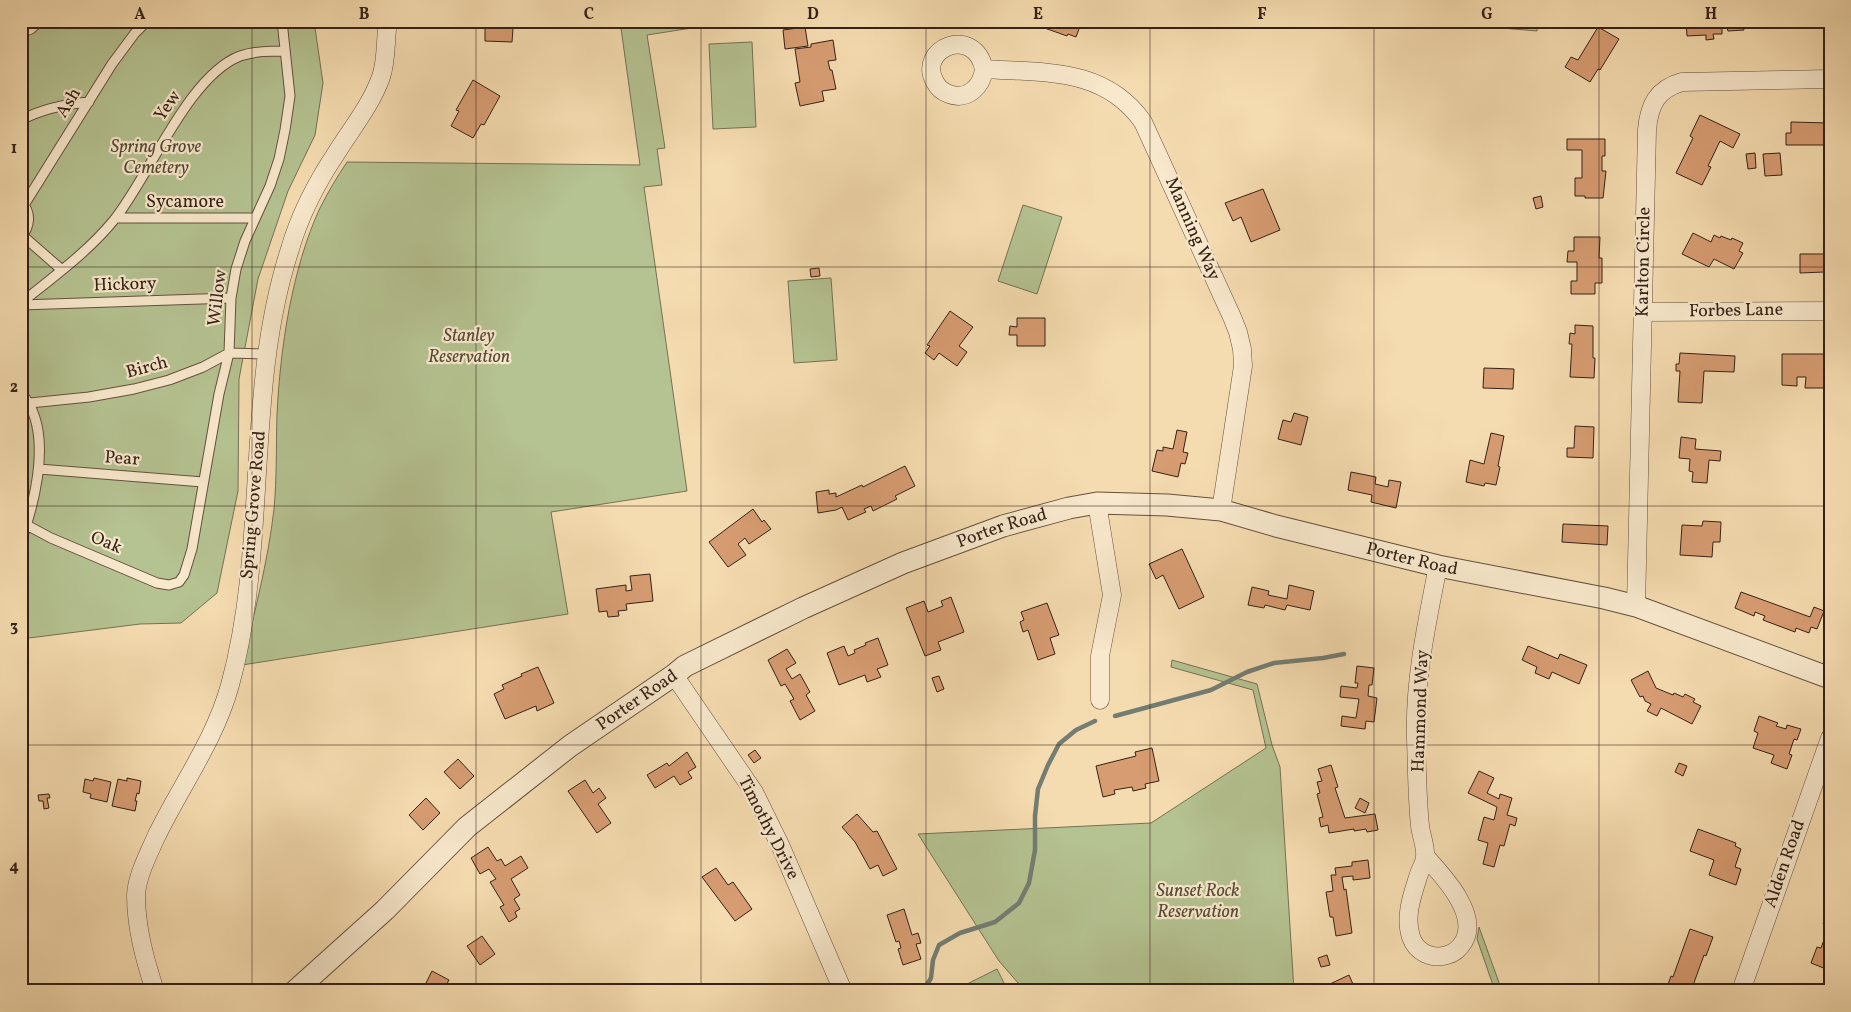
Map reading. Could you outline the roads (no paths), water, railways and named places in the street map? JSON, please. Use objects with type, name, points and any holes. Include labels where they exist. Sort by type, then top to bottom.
[{"type":"street","name":"Spring Grove Road","points":[[155,991],[144,956],[136,893],[142,870],[164,819],[193,768],[217,718],[229,689],[236,661],[250,564],[267,354],[277,297],[290,248],[314,189],[367,106],[382,76],[388,21]]},
{"type":"street","name":"Manning Way","points":[[984,69],[1065,75],[1091,81],[1124,100],[1143,122],[1232,317],[1242,349],[1242,382],[1222,510]]},
{"type":"street","name":"Karlton Circle","points":[[1636,606],[1646,130],[1650,112],[1659,95],[1666,89],[1692,81],[1830,79]]},
{"type":"street","name":"Forbes Lane","points":[[1643,312],[1830,311]]},
{"type":"street","name":"Porter Road","points":[[295,991],[386,910],[467,827],[570,746],[686,666],[803,608],[903,563],[1003,526],[1069,508],[1097,503],[1167,505],[1222,510],[1276,526],[1438,566],[1586,594],[1636,606],[1830,678]]},
{"type":"street","points":[[1097,503],[1112,595],[1100,656],[1100,700]]},
{"type":"street","name":"Hammond Way","points":[[1425,856],[1449,883],[1458,898],[1467,923],[1467,933],[1464,942],[1457,950],[1444,956],[1424,953],[1413,943],[1410,934],[1409,914],[1425,856],[1420,826],[1416,737],[1424,642],[1438,566]]},
{"type":"street","name":"Timothy Drive","points":[[674,675],[754,792],[843,991]]},
{"type":"street","name":"Alden Road","points":[[1741,991],[1830,738]]},
{"type":"lane","points":[[21,33],[32,29],[40,21]]},
{"type":"lane","name":"Ash","points":[[23,204],[112,64],[135,33],[148,21]]},
{"type":"lane","name":"Willow","points":[[179,582],[184,575],[192,549],[219,394],[229,353],[231,298],[236,270],[245,241],[270,186],[279,159],[285,130],[290,96],[282,21]]},
{"type":"lane","name":"Yew","points":[[21,304],[94,242],[116,218],[165,138],[196,94],[219,69],[239,56],[261,51],[285,51]]},
{"type":"lane","points":[[21,120],[66,104],[89,102]]},
{"type":"lane","points":[[23,204],[28,213],[29,221],[22,237],[62,270]]},
{"type":"lane","name":"Sycamore","points":[[116,218],[255,218]]},
{"type":"lane","name":"Hickory","points":[[21,304],[231,298]]},
{"type":"lane","name":"Birch","points":[[30,403],[89,397],[134,389],[169,380],[203,367],[229,353],[267,354]]},
{"type":"lane","points":[[21,393],[30,403],[38,437],[39,469],[24,523],[21,542]]},
{"type":"lane","name":"Pear","points":[[39,469],[203,482]]},
{"type":"lane","name":"Oak","points":[[24,523],[52,538],[157,583],[169,585],[179,582]]},
{"type":"waterway","points":[[1115,716],[1211,690],[1247,672],[1274,663],[1344,654]]},
{"type":"waterway","points":[[923,991],[931,978],[933,960],[939,945],[960,933],[995,922],[1019,903],[1029,883],[1035,850],[1035,816],[1038,789],[1048,765],[1059,744],[1076,730],[1095,721]]},
{"type":"park label","name":"Spring Grove Cemetery","points":[[156,157]]},
{"type":"park label","name":"Stanley Reservation","points":[[469,346]]},
{"type":"park label","name":"Sunset Rock Reservation","points":[[1198,901]]}]
